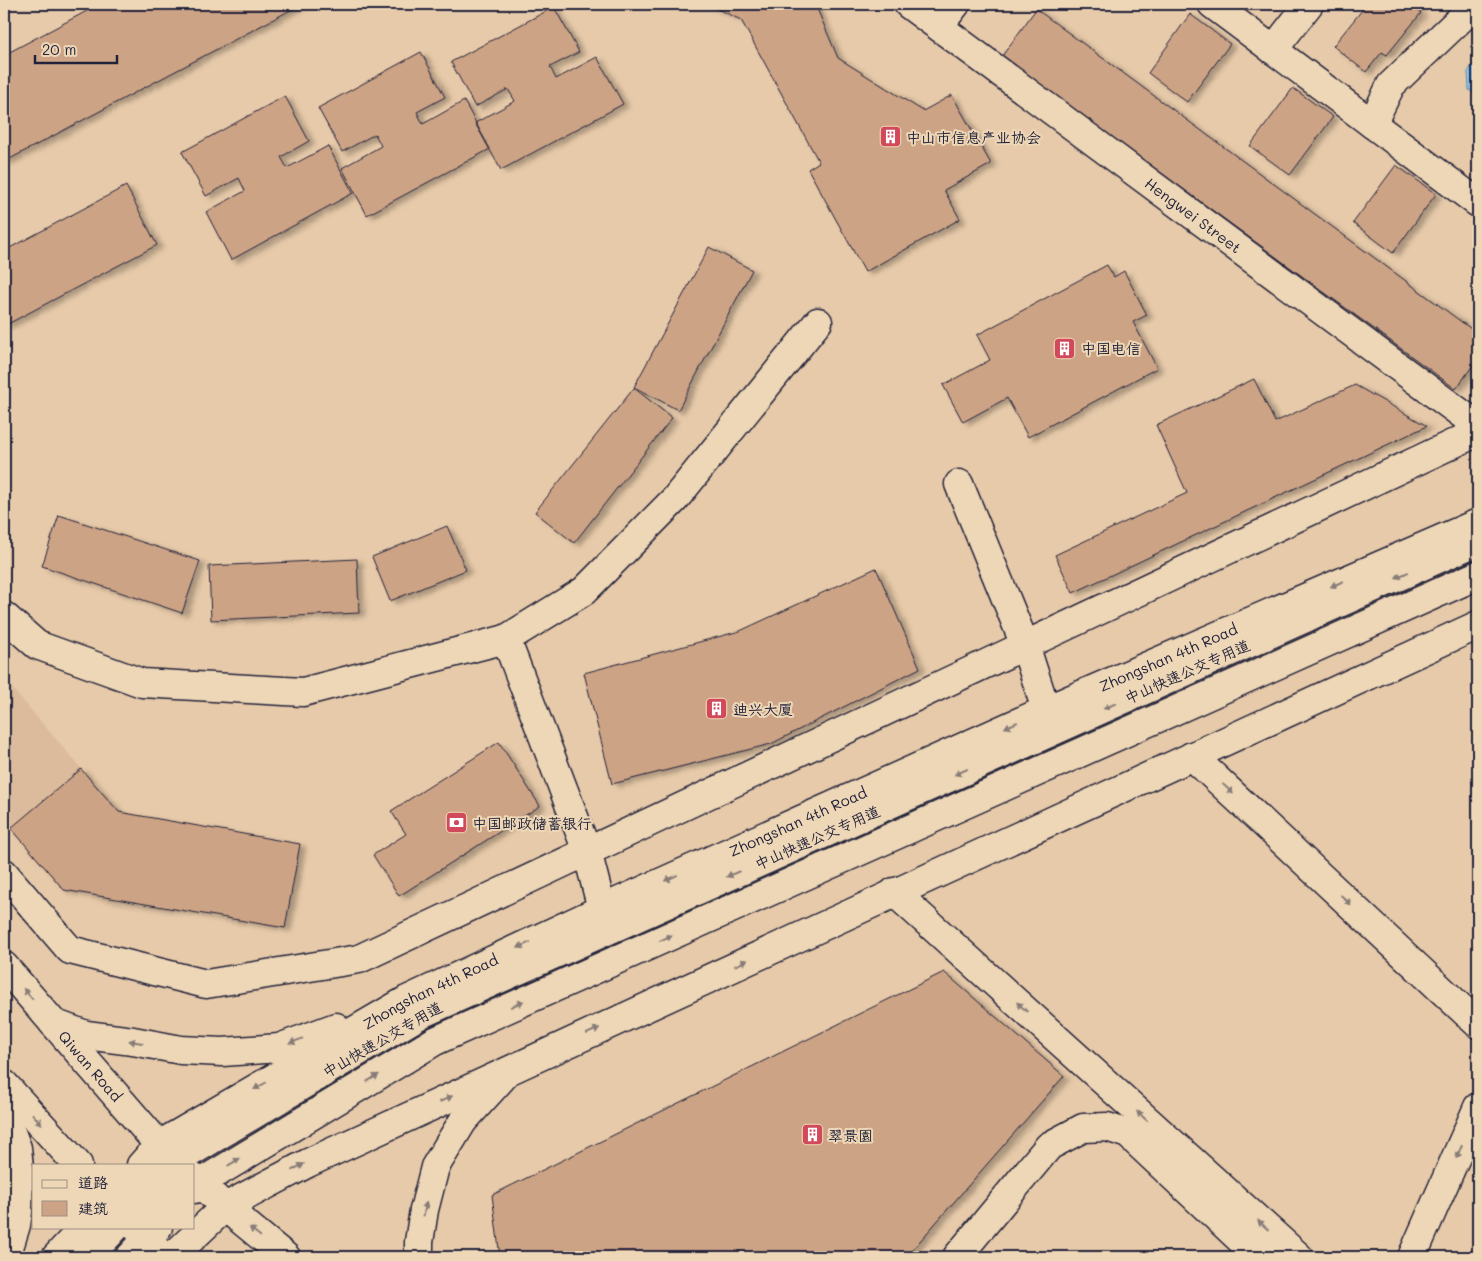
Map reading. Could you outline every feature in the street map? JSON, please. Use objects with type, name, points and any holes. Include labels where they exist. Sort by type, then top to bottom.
[{"type":"street","name":"Hengwei Street","points":[[908,4],[1478,426]]},
{"type":"street","points":[[939,26],[956,4]]},
{"type":"street","points":[[1212,4],[1478,203]]},
{"type":"street","points":[[1273,50],[1309,4]]},
{"type":"street","points":[[1372,124],[1391,85],[1476,4]]},
{"type":"street","points":[[4,616],[37,645],[142,683],[303,692],[506,639],[584,591],[675,499],[818,322]]},
{"type":"street","points":[[4,873],[70,950],[206,984],[359,959],[1478,432]]},
{"type":"street","points":[[959,484],[1025,646],[1046,710]]},
{"type":"street","name":"Zhongshan 4th Road","points":[[184,1164],[407,1000],[602,908],[1046,710],[1478,523]]},
{"type":"street","name":"中山快速公交专用道","points":[[185,1164],[421,1014],[1478,541]]},
{"type":"street","name":"中山快速公交专用道","points":[[187,1164],[435,1041],[1478,575]]},
{"type":"street","points":[[172,1257],[224,1207],[308,1162],[1478,625]]},
{"type":"street","points":[[506,639],[587,851],[602,908]]},
{"type":"street","points":[[1192,756],[1478,1024]]},
{"type":"street","points":[[894,892],[1299,1257]]},
{"type":"street","name":"Qiwan Road","points":[[4,966],[173,1164]]},
{"type":"street","points":[[53,1023],[86,1035],[181,1050],[222,1052],[279,1048],[407,1000]]},
{"type":"street","points":[[419,1257],[419,1242],[424,1210],[435,1167],[463,1121],[510,1070]]},
{"type":"street","points":[[4,1084],[77,1164]]},
{"type":"street","points":[[1412,1257],[1478,1107]]},
{"type":"street","points":[[4,1113],[18,1148],[19,1168],[18,1212],[6,1257]]},
{"type":"street","points":[[957,1257],[1049,1146],[1083,1128],[1107,1126],[1128,1134],[1259,1257]]},
{"type":"street","name":"Qiwan Road","points":[[195,1184],[286,1257]]},
{"type":"street","points":[[56,1257],[83,1228]]},
{"type":"street","points":[[88,1257],[115,1228]]},
{"type":"shaded area","points":[[4,679],[119,812],[300,844],[285,928],[64,890],[4,820]]},
{"type":"water","points":[[1478,54],[1478,97],[1469,90],[1468,72]]},
{"type":"building","points":[[100,4],[302,4],[4,162],[4,55]]},
{"type":"building","name":"中山市信息产业协会","points":[[707,4],[815,4],[838,58],[923,111],[952,95],[991,164],[944,190],[960,219],[865,272],[808,169],[819,162],[741,20]]},
{"type":"building","points":[[1367,4],[1420,4],[1416,9],[1421,13],[1387,55],[1382,52],[1366,72],[1333,46]]},
{"type":"building","points":[[554,7],[579,52],[550,67],[556,79],[597,57],[623,104],[501,170],[475,123],[515,101],[508,89],[475,107],[451,62]]},
{"type":"building","points":[[1036,9],[1478,334],[1478,358],[1456,389],[1002,56]]},
{"type":"building","points":[[1190,14],[1230,44],[1187,102],[1148,73]]},
{"type":"building","points":[[421,52],[445,97],[417,112],[423,124],[464,101],[490,149],[367,215],[342,168],[381,146],[375,134],[342,152],[318,108]]},
{"type":"building","points":[[1293,88],[1333,117],[1290,175],[1250,146]]},
{"type":"building","points":[[285,96],[309,141],[281,157],[287,168],[328,146],[353,193],[231,260],[206,212],[245,191],[239,178],[206,196],[182,152]]},
{"type":"building","points":[[1396,165],[1436,194],[1393,253],[1353,223]]},
{"type":"building","points":[[126,186],[157,245],[4,326],[4,251]]},
{"type":"building","points":[[709,247],[752,270],[678,410],[634,387]]},
{"type":"building","name":"中国电信","points":[[1107,265],[1114,277],[1124,271],[1147,315],[1133,322],[1157,368],[1028,437],[1007,398],[963,422],[943,385],[990,360],[977,335]]},
{"type":"building","points":[[1254,379],[1275,422],[1355,385],[1427,426],[1073,593],[1055,555],[1187,493],[1156,425]]},
{"type":"building","points":[[634,388],[672,418],[574,543],[535,512]]},
{"type":"building","points":[[59,515],[200,561],[182,613],[42,566]]},
{"type":"building","points":[[447,526],[466,570],[390,601],[372,557]]},
{"type":"building","points":[[357,559],[359,613],[211,620],[209,566]]},
{"type":"building","name":"迪兴大厦","points":[[876,568],[920,668],[771,744],[612,784],[584,673],[740,631]]},
{"type":"building","name":"中国邮政储蓄银行","points":[[499,742],[540,806],[399,896],[373,855],[406,834],[391,811]]},
{"type":"building","points":[[81,769],[119,812],[300,844],[285,928],[64,890],[11,828]]},
{"type":"building","name":"翠景園","points":[[944,972],[1064,1076],[906,1257],[500,1257],[492,1195]]},
{"type":"place","name":"中山市信息产业协会","points":[[890,137]]},
{"type":"place","name":"中国电信","points":[[1065,348]]},
{"type":"place","name":"迪兴大厦","points":[[717,709]]},
{"type":"place","name":"中国邮政储蓄银行","points":[[456,823]]},
{"type":"place","name":"翠景園","points":[[812,1135]]}]
